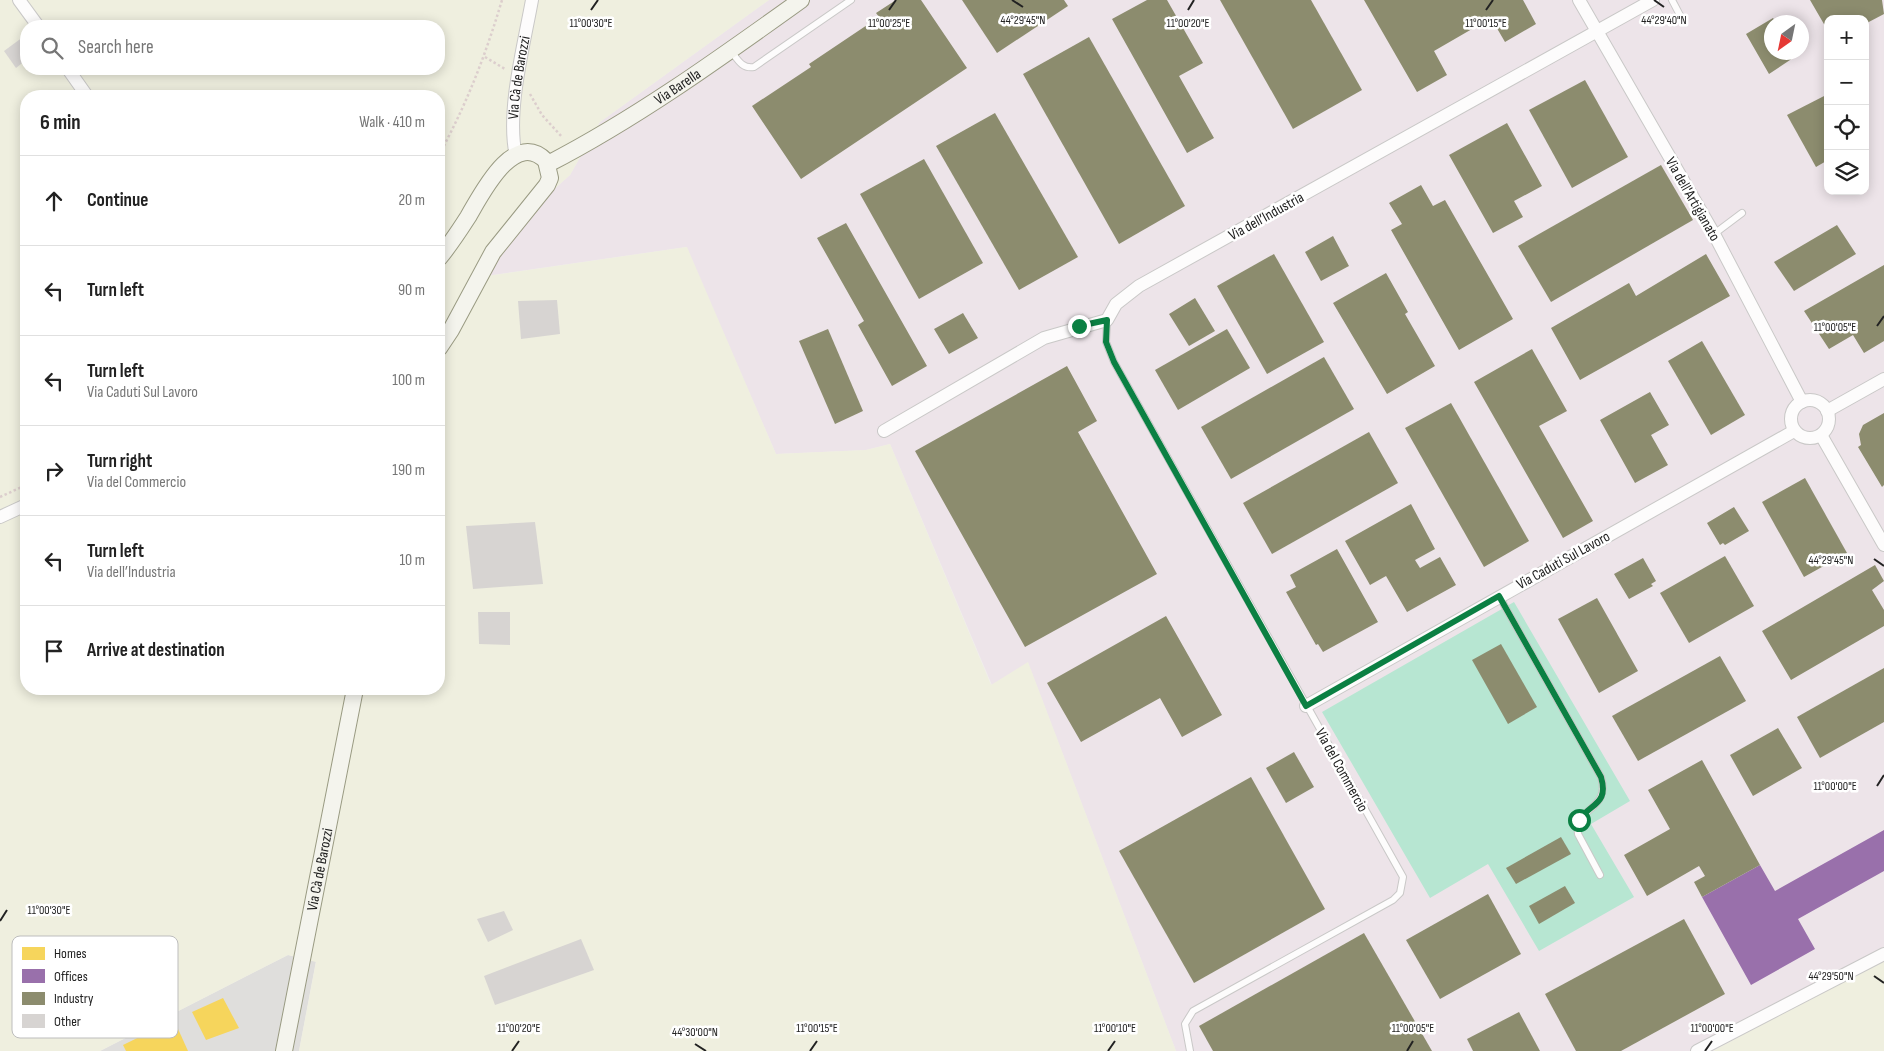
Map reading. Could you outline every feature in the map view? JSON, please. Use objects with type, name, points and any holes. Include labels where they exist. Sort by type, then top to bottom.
[{"type":"street","points":[[20,0],[34,20]]},
{"type":"street","name":"Via Cà de Barozzi","points":[[516,156],[513,144],[514,116],[532,0]]},
{"type":"street","name":"Via Barella","points":[[548,164],[614,128],[731,50],[801,0]]},
{"type":"street","name":"Via dell'Artigianato","points":[[1579,0],[1714,234],[1802,402]]},
{"type":"street","name":"Via dell’Industria","points":[[1107,320],[1116,304],[1139,286],[1653,0]]},
{"type":"street","points":[[72,75],[83,90]]},
{"type":"street","points":[[445,250],[490,180],[506,162],[516,156],[534,152],[541,156],[548,164],[550,178],[547,184],[493,252],[445,337]]},
{"type":"street","points":[[884,431],[1044,338],[1107,320]]},
{"type":"street","points":[[1827,411],[1884,379]]},
{"type":"street","points":[[1814,400],[1819,402],[1827,411],[1829,422],[1820,435],[1804,437],[1794,431],[1791,414],[1802,402],[1814,400]]},
{"type":"street","name":"Via Caduti Sul Lavoro","points":[[1306,706],[1794,431]]},
{"type":"street","points":[[1820,435],[1884,545]]},
{"type":"street","points":[[0,516],[20,507]]},
{"type":"street","name":"Via Cà de Barozzi","points":[[284,1051],[354,695]]},
{"type":"street","points":[[1697,1051],[1884,954]]},
{"type":"lane","points":[[731,50],[742,65],[754,68],[851,0]]},
{"type":"lane","points":[[1672,0],[1682,19]]},
{"type":"lane","points":[[1714,234],[1742,213]]},
{"type":"lane","name":"Via del Commercio","points":[[1107,320],[1106,342],[1114,362],[1403,877],[1402,886],[1393,900],[1193,1011],[1185,1024],[1190,1051]]},
{"type":"lane","points":[[1499,596],[1601,777],[1604,786],[1602,795],[1598,803],[1582,815],[1577,827],[1578,834],[1600,875]]},
{"type":"path","points":[[445,143],[469,95],[485,57],[502,0]]},
{"type":"path","points":[[485,57],[510,72]]},
{"type":"path","points":[[528,90],[542,115],[562,137]]},
{"type":"path","points":[[0,497],[20,488]]},
{"type":"shaded area","points":[[769,0],[1884,0],[1884,959],[1713,1051],[1176,1051],[1028,663],[992,685],[890,444],[866,450],[776,454],[686,247],[486,276],[501,251],[551,192],[570,175],[600,122]]},
{"type":"shaded area","points":[[288,955],[316,961],[299,1051],[100,1051],[125,1038],[178,1038],[178,1011]]},
{"type":"green space","points":[[0,0],[769,0],[600,122],[570,175],[551,192],[501,251],[487,276],[687,247],[776,454],[866,450],[890,444],[991,685],[1028,662],[1176,1051],[299,1051],[316,962],[288,955],[178,1011],[178,936],[12,936],[12,1038],[125,1038],[100,1051],[0,1051]]},
{"type":"green space","points":[[1514,602],[1630,801],[1591,824],[1634,897],[1539,951],[1488,864],[1430,898],[1322,712]]},
{"type":"green space","points":[[1884,959],[1884,1051],[1713,1051],[1836,984]]},
{"type":"building: Homes","points":[[223,998],[239,1028],[206,1040],[192,1012]]},
{"type":"building: Homes","points":[[178,1029],[188,1051],[126,1051],[123,1045],[137,1038],[178,1038]]},
{"type":"building: Offices","points":[[1884,830],[1884,871],[1798,919],[1815,949],[1751,985],[1702,897],[1760,865],[1775,891]]},
{"type":"building: Industry","points":[[896,0],[921,0],[967,68],[801,179],[752,106],[811,67],[809,64],[879,17],[876,13]]},
{"type":"building: Industry","points":[[962,0],[1064,0],[1068,6],[997,53]]},
{"type":"building: Industry","points":[[1147,0],[1167,0],[1203,63],[1179,76],[1214,138],[1187,153],[1112,19]]},
{"type":"building: Industry","points":[[1220,0],[1311,0],[1362,90],[1293,129]]},
{"type":"building: Industry","points":[[1364,0],[1523,0],[1536,24],[1505,42],[1491,18],[1434,51],[1447,75],[1417,92]]},
{"type":"building: Industry","points":[[1810,0],[1882,0],[1884,14],[1869,22],[1869,15],[1824,15],[1824,24]]},
{"type":"building: Industry","points":[[1764,23],[1764,60],[1790,60],[1769,74],[1746,34]]},
{"type":"building: Industry","points":[[1089,37],[1185,206],[1119,244],[1023,74]]},
{"type":"building: Industry","points":[[1585,80],[1628,157],[1572,188],[1529,110]]},
{"type":"building: Industry","points":[[1824,96],[1824,162],[1816,167],[1787,115]]},
{"type":"building: Industry","points":[[995,113],[1078,257],[1019,290],[936,146]]},
{"type":"building: Industry","points":[[1507,123],[1542,186],[1514,201],[1523,217],[1493,233],[1449,155]]},
{"type":"building: Industry","points":[[924,159],[983,263],[919,299],[860,194]]},
{"type":"building: Industry","points":[[1661,165],[1693,220],[1551,302],[1518,246]]},
{"type":"building: Industry","points":[[1421,185],[1433,206],[1445,200],[1513,319],[1459,350],[1391,230],[1402,224],[1389,203]]},
{"type":"building: Industry","points":[[846,223],[927,366],[892,386],[858,325],[864,321],[817,238]]},
{"type":"building: Industry","points":[[1837,225],[1856,254],[1794,291],[1774,262]]},
{"type":"building: Industry","points":[[1333,236],[1349,266],[1321,281],[1305,252]]},
{"type":"building: Industry","points":[[1274,254],[1324,342],[1267,374],[1217,286]]},
{"type":"building: Industry","points":[[1706,254],[1730,296],[1580,380],[1551,328],[1629,283],[1636,296]]},
{"type":"building: Industry","points":[[1884,265],[1884,341],[1864,353],[1853,335],[1829,349],[1804,311]]},
{"type":"building: Industry","points":[[1386,273],[1408,312],[1405,314],[1435,366],[1387,394],[1333,303]]},
{"type":"building: Industry","points":[[1195,298],[1215,331],[1189,346],[1169,314]]},
{"type":"building: Industry","points":[[963,313],[978,338],[949,354],[934,329]]},
{"type":"building: Industry","points":[[828,329],[863,411],[835,424],[799,341]]},
{"type":"building: Industry","points":[[1227,329],[1250,368],[1178,410],[1155,370]]},
{"type":"building: Industry","points":[[1702,341],[1745,415],[1711,435],[1668,361]]},
{"type":"building: Industry","points":[[1532,349],[1567,411],[1539,426],[1593,521],[1563,538],[1474,382]]},
{"type":"building: Industry","points":[[1324,357],[1354,409],[1231,479],[1201,427]]},
{"type":"building: Industry","points":[[1067,366],[1097,421],[1078,432],[1157,574],[1025,647],[915,451]]},
{"type":"building: Industry","points":[[1650,392],[1669,425],[1651,435],[1668,465],[1635,483],[1600,420]]},
{"type":"building: Industry","points":[[1451,403],[1529,541],[1484,567],[1405,428]]},
{"type":"building: Industry","points":[[1884,413],[1884,485],[1882,487],[1858,447],[1861,445],[1859,434],[1863,425]]},
{"type":"building: Industry","points":[[1369,432],[1398,483],[1272,554],[1243,503]]},
{"type":"building: Industry","points":[[1805,478],[1847,553],[1804,577],[1762,502]]},
{"type":"building: Industry","points":[[1411,504],[1435,549],[1415,560],[1420,568],[1440,557],[1456,585],[1407,612],[1386,576],[1370,585],[1345,541]]},
{"type":"building: Industry","points":[[1734,507],[1749,531],[1725,545],[1723,543],[1720,545],[1707,523]]},
{"type":"building: Industry","points":[[1337,549],[1378,622],[1323,652],[1318,644],[1316,645],[1286,592],[1296,587],[1290,575]]},
{"type":"building: Industry","points":[[1725,556],[1754,606],[1689,643],[1660,593]]},
{"type":"building: Industry","points":[[1643,558],[1656,581],[1651,584],[1653,586],[1629,599],[1614,574]]},
{"type":"building: Industry","points":[[1875,565],[1884,581],[1872,590],[1884,610],[1884,626],[1791,680],[1762,631]]},
{"type":"building: Industry","points":[[1597,598],[1638,671],[1599,693],[1558,619]]},
{"type":"building: Industry","points":[[1166,616],[1222,715],[1182,737],[1160,698],[1081,742],[1047,683]]},
{"type":"building: Industry","points":[[1501,644],[1537,707],[1508,724],[1472,660]]},
{"type":"building: Industry","points":[[1720,656],[1746,701],[1638,761],[1612,716]]},
{"type":"building: Industry","points":[[1884,668],[1884,722],[1820,758],[1797,717]]},
{"type":"building: Industry","points":[[1778,728],[1802,768],[1753,796],[1730,755]]},
{"type":"building: Industry","points":[[1294,752],[1314,787],[1286,803],[1266,768]]},
{"type":"building: Industry","points":[[1702,760],[1760,865],[1702,897],[1694,882],[1705,876],[1699,866],[1647,896],[1624,855],[1670,829],[1648,790]]},
{"type":"building: Industry","points":[[1251,777],[1325,909],[1194,983],[1119,851]]},
{"type":"building: Industry","points":[[1561,837],[1571,854],[1516,884],[1506,868]]},
{"type":"building: Industry","points":[[1565,886],[1575,903],[1539,924],[1529,906]]},
{"type":"building: Industry","points":[[1488,894],[1521,954],[1440,999],[1406,940]]},
{"type":"building: Industry","points":[[1684,919],[1725,994],[1621,1051],[1576,1051],[1545,994]]},
{"type":"building: Industry","points":[[1364,933],[1432,1051],[1213,1051],[1199,1026]]},
{"type":"building: Industry","points":[[1519,1012],[1540,1051],[1473,1051],[1467,1039]]},
{"type":"building: Other","points":[[20,39],[20,65],[16,68],[4,51]]},
{"type":"building: Other","points":[[557,300],[560,334],[521,339],[518,301]]},
{"type":"building: Other","points":[[535,522],[543,584],[473,589],[466,526]]},
{"type":"building: Other","points":[[478,612],[510,612],[510,645],[479,644]]},
{"type":"building: Other","points":[[504,911],[513,930],[488,942],[477,919]]},
{"type":"building: Other","points":[[581,939],[594,970],[495,1005],[484,976]]},
{"type":"route","points":[[1079,326],[1107,320],[1105,329],[1106,342],[1114,362],[1306,706],[1499,596],[1601,777],[1604,786],[1598,803],[1582,815],[1579,820]]}]
